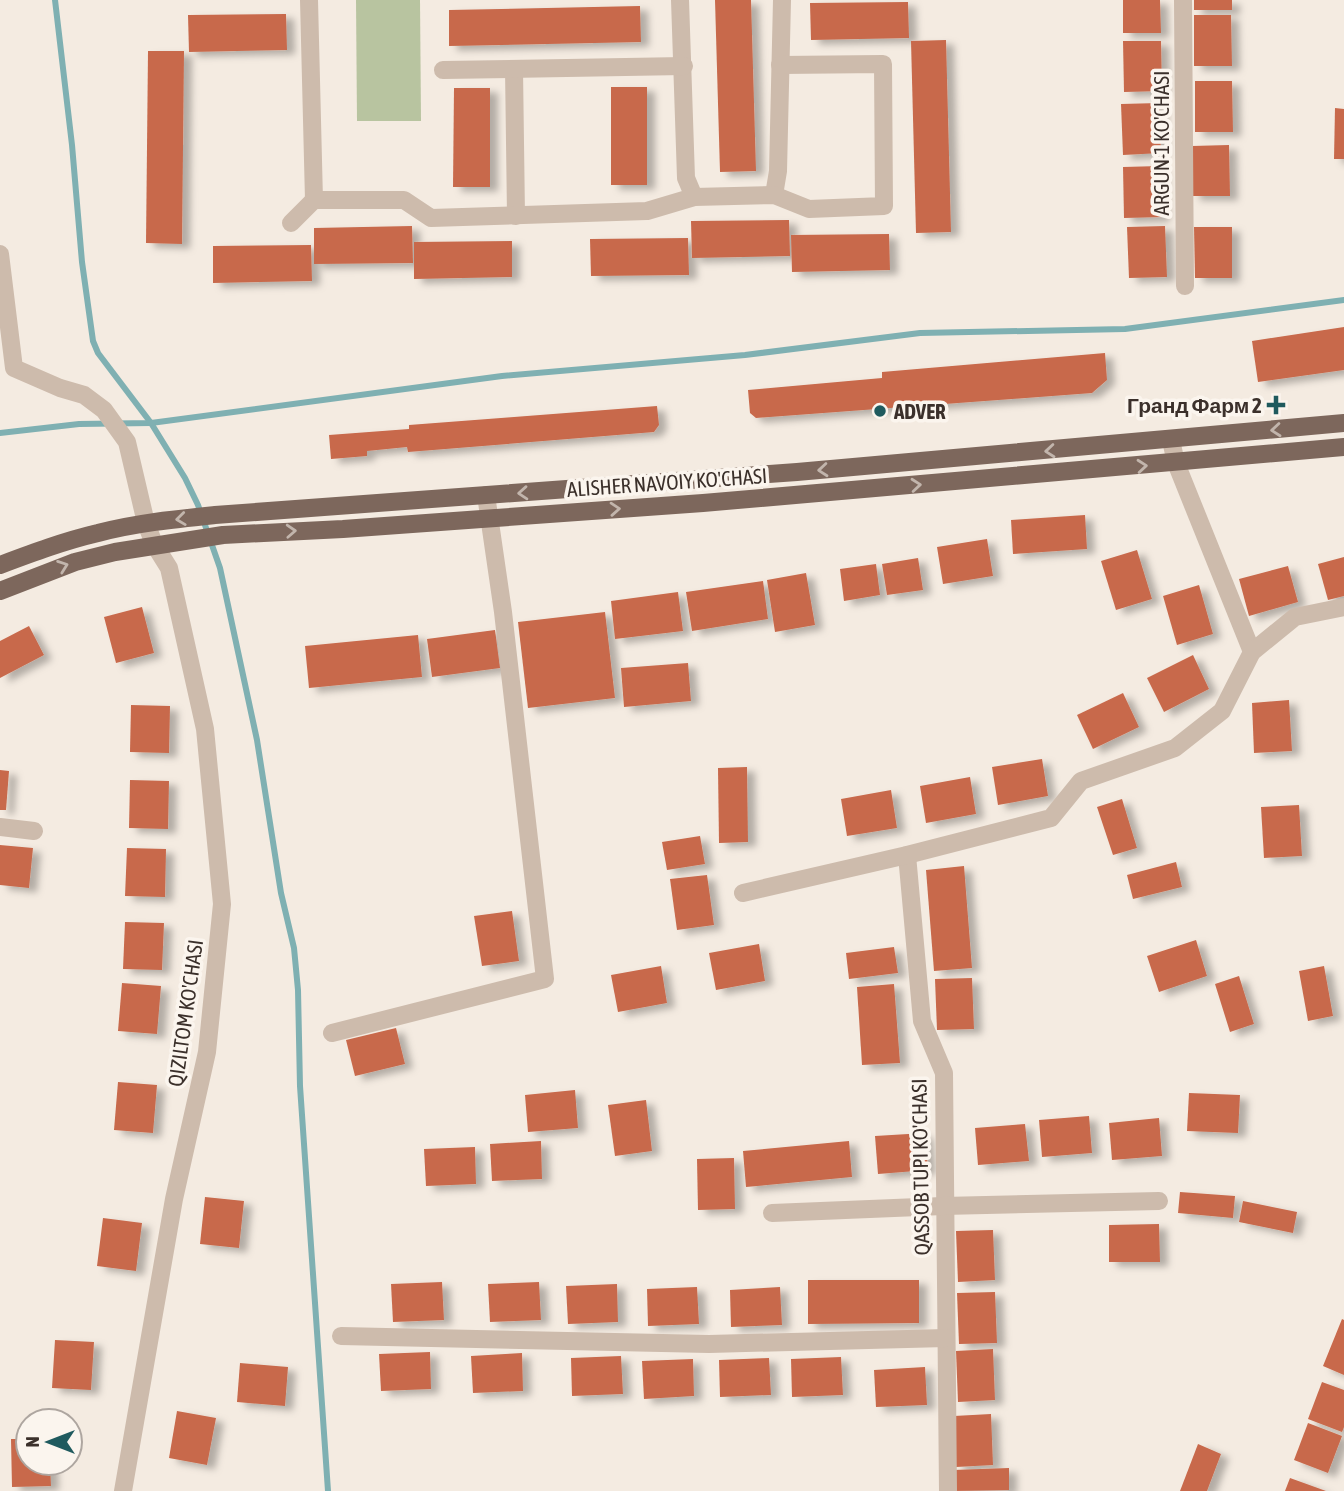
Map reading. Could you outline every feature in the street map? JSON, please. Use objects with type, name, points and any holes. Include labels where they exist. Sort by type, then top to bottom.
[{"type":"main road","name":"ALISHER NAVOIY KO'CHASI","points":[[0,565],[53,545],[100,532],[215,514],[995,455],[1344,423]]},
{"type":"main road","name":"ALISHER NAVOIY KO'CHASI","points":[[0,591],[75,562],[154,544],[223,535],[489,518],[997,478],[1344,447]]},
{"type":"main road","points":[[995,455],[997,478]]},
{"type":"street","points":[[309,0],[314,200]]},
{"type":"street","points":[[680,0],[687,177],[694,197]]},
{"type":"street","points":[[774,195],[778,171],[782,0]]},
{"type":"street","name":"ARGUN-1 KO'CHASI","points":[[1183,0],[1185,286]]},
{"type":"street","points":[[291,223],[314,200],[404,200],[431,218],[648,211],[694,197],[774,195],[809,209],[884,206],[883,64],[780,65]]},
{"type":"street","points":[[443,70],[684,66]]},
{"type":"street","points":[[514,69],[516,216]]},
{"type":"street","name":"QIZILTOM KO'CHASI","points":[[1,266],[14,368],[84,395],[104,410],[127,442],[146,523],[154,544],[169,568],[205,729],[222,904],[207,1052],[174,1199],[123,1491]]},
{"type":"street","points":[[1171,440],[1176,463],[1252,652]]},
{"type":"street","points":[[332,1032],[545,979],[486,495]]},
{"type":"street","points":[[743,893],[1051,818],[1081,781],[1175,748],[1222,711],[1252,652],[1294,617],[1344,607]]},
{"type":"street","points":[[0,827],[34,831]]},
{"type":"street","name":"QASSOB TUPI KO'CHASI","points":[[907,855],[922,1021],[944,1073],[943,1206],[948,1491]]},
{"type":"street","points":[[772,1213],[1159,1201]]},
{"type":"street","points":[[341,1336],[709,1344],[946,1338]]},
{"type":"green space","points":[[356,0],[420,0],[421,121],[357,121]]},
{"type":"building","points":[[715,0],[751,0],[756,171],[720,172]]},
{"type":"building","points":[[1123,0],[1160,0],[1161,33],[1123,33]]},
{"type":"building","points":[[1194,0],[1232,0],[1232,10],[1194,10]]},
{"type":"building","points":[[908,2],[909,38],[811,40],[810,3]]},
{"type":"building","points":[[640,6],[641,42],[449,46],[449,10]]},
{"type":"building","points":[[286,14],[287,50],[189,52],[188,15]]},
{"type":"building","points":[[1194,15],[1231,15],[1232,66],[1194,66]]},
{"type":"building","points":[[946,40],[951,232],[916,233],[911,41]]},
{"type":"building","points":[[1123,41],[1161,41],[1162,91],[1124,92]]},
{"type":"building","points":[[148,51],[184,51],[182,244],[146,243]]},
{"type":"building","points":[[1195,81],[1232,81],[1233,132],[1195,132]]},
{"type":"building","points":[[611,87],[647,87],[647,185],[611,185]]},
{"type":"building","points":[[454,88],[490,88],[490,187],[453,187]]},
{"type":"building","points":[[1159,103],[1161,153],[1123,155],[1121,104]]},
{"type":"building","points":[[1335,108],[1344,109],[1344,159],[1334,159]]},
{"type":"building","points":[[1229,145],[1230,196],[1192,196],[1192,146]]},
{"type":"building","points":[[1160,166],[1162,217],[1124,218],[1123,167]]},
{"type":"building","points":[[789,220],[790,256],[692,258],[691,221]]},
{"type":"building","points":[[412,226],[413,263],[314,264],[314,228]]},
{"type":"building","points":[[1165,226],[1167,277],[1129,278],[1127,227]]},
{"type":"building","points":[[1194,227],[1232,227],[1232,278],[1195,278]]},
{"type":"building","points":[[889,234],[890,270],[792,272],[791,235]]},
{"type":"building","points":[[688,238],[689,275],[591,276],[590,239]]},
{"type":"building","points":[[512,241],[512,277],[414,279],[414,242]]},
{"type":"building","points":[[311,245],[312,281],[213,283],[213,246]]},
{"type":"building","points":[[1344,327],[1344,370],[1258,382],[1252,341]]},
{"type":"building","points":[[1105,353],[1107,380],[1092,393],[756,418],[750,413],[748,390],[882,378],[882,372]]},
{"type":"building","points":[[657,406],[659,425],[654,432],[408,452],[407,447],[367,451],[367,456],[331,459],[329,435],[409,429],[409,425]]},
{"type":"building","points":[[1085,515],[1087,549],[1013,554],[1011,520]]},
{"type":"building","points":[[987,539],[993,576],[943,584],[937,547]]},
{"type":"building","points":[[1137,550],[1152,599],[1116,610],[1101,561]]},
{"type":"building","points":[[1344,557],[1344,596],[1328,600],[1318,564]]},
{"type":"building","points":[[918,558],[923,590],[887,595],[882,564]]},
{"type":"building","points":[[876,564],[880,595],[844,601],[840,569]]},
{"type":"building","points":[[1288,566],[1298,602],[1249,616],[1239,579]]},
{"type":"building","points":[[806,573],[815,625],[775,632],[767,580]]},
{"type":"building","points":[[763,581],[768,619],[692,631],[686,592]]},
{"type":"building","points":[[1199,585],[1213,634],[1177,645],[1163,596]]},
{"type":"building","points":[[678,592],[683,631],[615,639],[611,601]]},
{"type":"building","points":[[142,607],[154,653],[116,663],[104,617]]},
{"type":"building","points":[[605,612],[615,698],[528,708],[518,622]]},
{"type":"building","points":[[29,626],[44,655],[0,678],[0,641]]},
{"type":"building","points":[[495,630],[500,668],[432,677],[427,639]]},
{"type":"building","points":[[418,635],[422,677],[309,688],[305,646]]},
{"type":"building","points":[[1193,655],[1209,689],[1164,712],[1147,678]]},
{"type":"building","points":[[688,663],[691,701],[624,707],[621,668]]},
{"type":"building","points":[[1123,693],[1139,727],[1093,749],[1077,715]]},
{"type":"building","points":[[1289,700],[1292,751],[1254,753],[1252,703]]},
{"type":"building","points":[[131,705],[170,706],[169,753],[130,752]]},
{"type":"building","points":[[1042,759],[1048,796],[998,805],[992,767]]},
{"type":"building","points":[[747,767],[748,842],[719,843],[718,768]]},
{"type":"building","points":[[0,770],[9,771],[6,810],[0,810]]},
{"type":"building","points":[[970,777],[976,814],[926,823],[920,786]]},
{"type":"building","points":[[130,780],[169,781],[168,829],[129,828]]},
{"type":"building","points":[[891,790],[897,828],[847,836],[841,799]]},
{"type":"building","points":[[1122,799],[1137,848],[1113,855],[1097,807]]},
{"type":"building","points":[[1299,805],[1302,856],[1264,858],[1261,807]]},
{"type":"building","points":[[700,836],[705,864],[667,870],[662,842]]},
{"type":"building","points":[[0,845],[33,848],[29,888],[0,885]]},
{"type":"building","points":[[127,848],[166,849],[165,897],[125,896]]},
{"type":"building","points":[[1176,862],[1182,887],[1133,899],[1127,875]]},
{"type":"building","points":[[964,866],[972,968],[934,971],[926,870]]},
{"type":"building","points":[[707,875],[714,925],[677,930],[670,879]]},
{"type":"building","points":[[512,911],[519,961],[482,966],[474,916]]},
{"type":"building","points":[[125,922],[164,923],[162,970],[123,969]]},
{"type":"building","points":[[1196,940],[1207,976],[1159,992],[1147,956]]},
{"type":"building","points":[[759,944],[765,981],[716,990],[709,953]]},
{"type":"building","points":[[894,947],[898,973],[849,979],[846,953]]},
{"type":"building","points":[[661,966],[667,1003],[618,1012],[611,975]]},
{"type":"building","points":[[1324,966],[1333,1016],[1308,1021],[1299,971]]},
{"type":"building","points":[[1239,976],[1254,1024],[1230,1032],[1215,984]]},
{"type":"building","points":[[972,978],[974,1029],[937,1030],[935,979]]},
{"type":"building","points":[[122,983],[161,986],[157,1034],[118,1031]]},
{"type":"building","points":[[894,984],[900,1063],[862,1065],[857,987]]},
{"type":"building","points":[[396,1028],[405,1064],[355,1076],[346,1040]]},
{"type":"building","points":[[118,1082],[157,1085],[153,1133],[114,1130]]},
{"type":"building","points":[[575,1090],[578,1128],[528,1132],[525,1095]]},
{"type":"building","points":[[1189,1093],[1240,1095],[1238,1133],[1187,1131]]},
{"type":"building","points":[[646,1100],[652,1151],[615,1156],[608,1105]]},
{"type":"building","points":[[1089,1116],[1092,1153],[1042,1157],[1039,1120]]},
{"type":"building","points":[[1159,1118],[1162,1156],[1112,1160],[1109,1123]]},
{"type":"building","points":[[1025,1124],[1029,1161],[978,1165],[975,1128]]},
{"type":"building","points":[[925,1133],[928,1170],[878,1174],[875,1136]]},
{"type":"building","points":[[541,1141],[542,1179],[492,1181],[490,1144]]},
{"type":"building","points":[[849,1141],[852,1177],[746,1187],[743,1151]]},
{"type":"building","points":[[475,1147],[476,1184],[426,1186],[424,1149]]},
{"type":"building","points":[[734,1158],[735,1209],[698,1210],[697,1159]]},
{"type":"building","points":[[1180,1192],[1235,1196],[1233,1218],[1178,1213]]},
{"type":"building","points":[[205,1197],[244,1201],[239,1248],[200,1244]]},
{"type":"building","points":[[1243,1201],[1297,1212],[1293,1233],[1239,1222]]},
{"type":"building","points":[[103,1218],[142,1223],[136,1271],[97,1266]]},
{"type":"building","points":[[1159,1224],[1160,1262],[1109,1262],[1109,1225]]},
{"type":"building","points":[[993,1230],[995,1280],[958,1282],[956,1231]]},
{"type":"building","points":[[808,1280],[919,1280],[919,1323],[808,1324]]},
{"type":"building","points":[[442,1282],[444,1320],[393,1322],[391,1284]]},
{"type":"building","points":[[539,1282],[541,1320],[490,1322],[488,1284]]},
{"type":"building","points":[[617,1284],[618,1322],[568,1324],[566,1286]]},
{"type":"building","points":[[697,1287],[699,1324],[648,1326],[647,1289]]},
{"type":"building","points":[[780,1287],[782,1325],[731,1327],[730,1290]]},
{"type":"building","points":[[995,1292],[997,1343],[959,1344],[957,1293]]},
{"type":"building","points":[[1342,1319],[1344,1320],[1344,1375],[1323,1366]]},
{"type":"building","points":[[55,1340],[94,1342],[91,1390],[52,1388]]},
{"type":"building","points":[[993,1349],[995,1400],[958,1402],[956,1351]]},
{"type":"building","points":[[430,1352],[431,1389],[381,1391],[379,1354]]},
{"type":"building","points":[[522,1353],[523,1391],[473,1393],[471,1356]]},
{"type":"building","points":[[621,1356],[623,1394],[572,1396],[571,1358]]},
{"type":"building","points":[[841,1357],[843,1395],[792,1397],[791,1359]]},
{"type":"building","points":[[769,1358],[771,1395],[720,1397],[719,1360]]},
{"type":"building","points":[[693,1359],[694,1396],[644,1399],[642,1361]]},
{"type":"building","points":[[240,1363],[288,1367],[285,1406],[237,1402]]},
{"type":"building","points":[[925,1367],[927,1405],[876,1407],[874,1370]]},
{"type":"building","points":[[1322,1382],[1344,1390],[1342,1432],[1308,1419]]},
{"type":"building","points":[[177,1411],[216,1418],[207,1465],[169,1458]]},
{"type":"building","points":[[991,1414],[993,1465],[956,1467],[954,1416]]},
{"type":"building","points":[[1308,1423],[1342,1436],[1328,1473],[1294,1460]]},
{"type":"building","points":[[11,1439],[14,1439],[14,1477],[51,1477],[51,1486],[12,1487]]},
{"type":"building","points":[[1198,1444],[1221,1454],[1207,1491],[1180,1491]]},
{"type":"building","points":[[1009,1468],[1009,1490],[954,1491],[953,1470]]},
{"type":"building","points":[[1290,1478],[1326,1491],[1285,1491]]},
{"type":"waterway","points":[[55,0],[82,262],[93,341],[98,353],[151,423],[185,478],[198,505],[220,568],[257,740],[281,893],[294,948],[298,990],[300,1086],[328,1491]]},
{"type":"waterway","points":[[0,433],[79,424],[151,423],[502,376],[745,355],[920,333],[1125,329],[1344,300]]},
{"type":"place","name":"Гранд Фарм 2","points":[[1276,405]]},
{"type":"place","name":"ADVER","points":[[880,411]]}]
